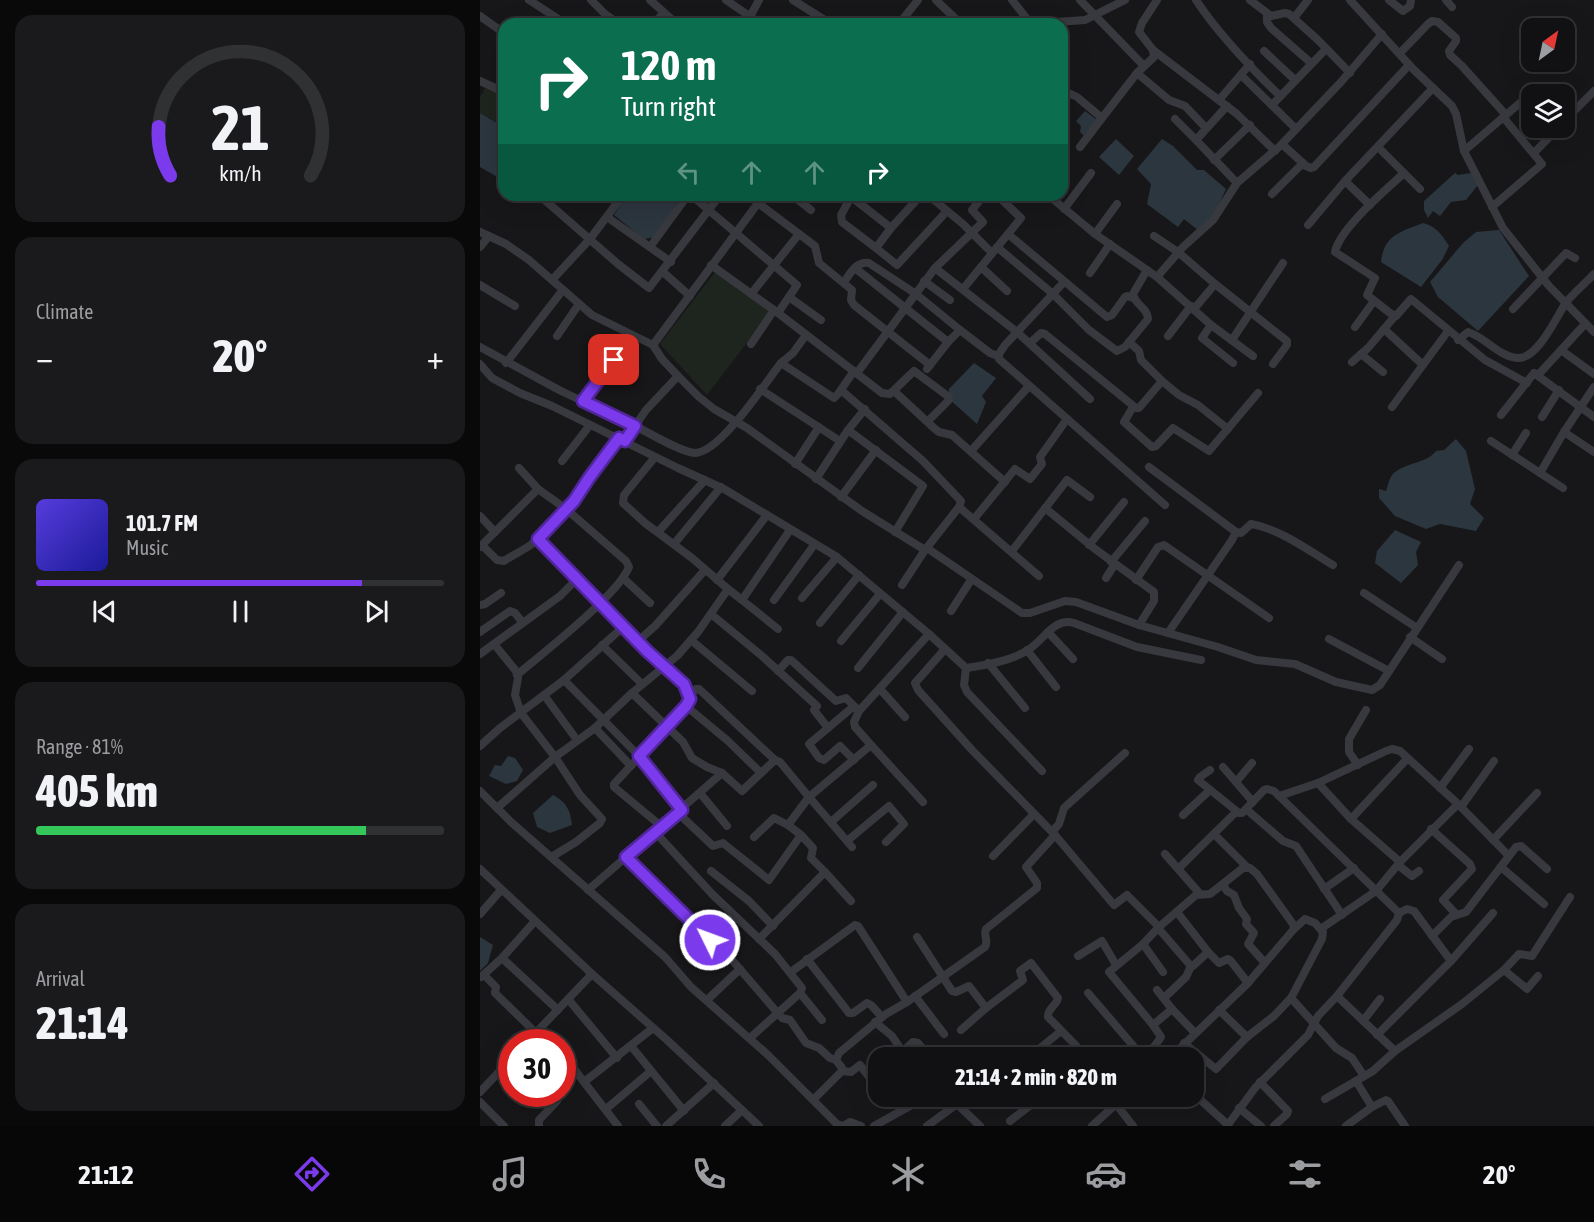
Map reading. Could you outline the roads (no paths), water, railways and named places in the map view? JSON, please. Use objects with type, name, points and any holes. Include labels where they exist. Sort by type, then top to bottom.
[{"type":"street","points":[[530,0],[557,18]]},
{"type":"street","points":[[591,0],[611,18]]},
{"type":"street","points":[[650,0],[669,18]]},
{"type":"street","points":[[726,0],[746,18]]},
{"type":"street","points":[[749,18],[759,0]]},
{"type":"street","points":[[793,0],[822,18]]},
{"type":"street","points":[[903,18],[918,0]]},
{"type":"street","points":[[936,0],[955,18]]},
{"type":"street","points":[[1012,0],[1025,18]]},
{"type":"street","points":[[1080,0],[1144,66]]},
{"type":"street","points":[[1068,22],[1095,15],[1125,0]]},
{"type":"street","points":[[1157,0],[1142,22],[1139,32],[1153,50],[1250,125],[1275,151]]},
{"type":"street","points":[[1196,0],[1213,24],[1280,96]]},
{"type":"street","points":[[1250,0],[1268,14],[1274,16],[1285,13],[1294,18],[1350,73]]},
{"type":"street","points":[[1294,18],[1308,0]]},
{"type":"street","points":[[1389,0],[1403,11],[1410,6],[1412,0]]},
{"type":"street","points":[[1355,2],[1409,65],[1452,106],[1456,114],[1464,151],[1503,228],[1542,277],[1594,332]]},
{"type":"street","points":[[659,18],[663,13]]},
{"type":"street","points":[[1268,14],[1267,22],[1270,28],[1311,63]]},
{"type":"street","points":[[480,16],[498,29]]},
{"type":"street","points":[[1400,52],[1428,24],[1432,21],[1438,22],[1456,39],[1449,51],[1450,55],[1505,116],[1542,164],[1492,207]]},
{"type":"street","points":[[1157,277],[1178,252],[1213,220],[1237,183],[1282,144],[1350,73],[1382,34]]},
{"type":"street","points":[[1272,105],[1326,49]]},
{"type":"street","points":[[1080,147],[1137,73],[1154,57],[1153,50]]},
{"type":"street","points":[[1264,51],[1295,80]]},
{"type":"street","points":[[1196,140],[1250,64]]},
{"type":"street","points":[[1282,144],[1303,164],[1309,168],[1314,167],[1409,65]]},
{"type":"street","points":[[1137,73],[1169,100],[1185,106],[1206,128]]},
{"type":"street","points":[[1241,75],[1296,129]]},
{"type":"street","points":[[480,81],[498,89]]},
{"type":"street","points":[[1308,225],[1345,181],[1433,88]]},
{"type":"street","points":[[1575,110],[1594,91]]},
{"type":"street","points":[[1068,93],[1077,97],[1102,118]]},
{"type":"street","points":[[1464,151],[1521,102]]},
{"type":"street","points":[[1175,119],[1237,183]]},
{"type":"street","points":[[1214,160],[1250,125]]},
{"type":"street","points":[[1534,153],[1548,138]]},
{"type":"street","points":[[1378,147],[1420,189]]},
{"type":"street","points":[[1272,194],[1303,164]]},
{"type":"street","points":[[1064,209],[1091,173]]},
{"type":"street","points":[[1395,316],[1366,294],[1375,278],[1334,251],[1344,235],[1370,205],[1404,173]]},
{"type":"street","points":[[1345,181],[1370,205]]},
{"type":"street","points":[[546,201],[649,288],[716,201]]},
{"type":"street","points":[[552,280],[590,239],[619,201]]},
{"type":"street","points":[[650,247],[684,201]]},
{"type":"street","points":[[697,201],[798,285],[751,344]]},
{"type":"street","points":[[653,345],[758,201]]},
{"type":"street","points":[[765,201],[799,234],[815,246],[819,263],[852,290],[852,303],[930,365]]},
{"type":"street","points":[[800,201],[811,210]]},
{"type":"street","points":[[848,201],[841,215],[842,222],[897,265],[947,212]]},
{"type":"street","points":[[856,201],[891,228]]},
{"type":"street","points":[[876,248],[916,201]]},
{"type":"street","points":[[935,201],[971,233],[1053,294],[1078,320],[1117,351],[1129,342],[1148,319],[1147,312],[1134,298],[1127,296],[1112,315],[1107,317],[1008,234]]},
{"type":"street","points":[[781,363],[831,397],[836,396],[906,308],[924,281],[983,222],[972,210],[979,201]]},
{"type":"street","points":[[963,289],[1021,217],[1004,201]]},
{"type":"street","points":[[1055,201],[1095,234],[1157,277],[1211,325],[1253,356]]},
{"type":"street","points":[[1095,234],[1118,204]]},
{"type":"street","points":[[607,217],[671,262]]},
{"type":"street","points":[[480,232],[506,244],[529,260],[592,315],[653,345],[662,359],[699,397],[729,419],[737,422],[841,497],[926,549],[1022,614],[1071,601],[1139,625],[1256,660],[1295,664],[1330,680],[1368,689],[1377,688],[1459,565]]},
{"type":"street","points":[[751,294],[799,234]]},
{"type":"street","points":[[480,247],[489,236]]},
{"type":"street","points":[[1154,236],[1178,252],[1288,343],[1273,364]]},
{"type":"street","points":[[1090,273],[1110,243]]},
{"type":"street","points":[[1513,309],[1566,253],[1575,258]]},
{"type":"street","points":[[844,282],[860,263],[868,263],[916,294],[990,353],[998,356],[1001,362],[1165,505]]},
{"type":"street","points":[[1232,340],[1283,263]]},
{"type":"street","points":[[711,265],[776,311],[882,393],[890,394],[913,371],[922,376],[949,399],[928,421]]},
{"type":"street","points":[[981,267],[1007,291]]},
{"type":"street","points":[[855,268],[948,342]]},
{"type":"street","points":[[935,268],[1017,332],[1090,399]]},
{"type":"street","points":[[1134,298],[1134,290],[1147,270]]},
{"type":"street","points":[[663,272],[690,296]]},
{"type":"street","points":[[1458,340],[1468,332],[1507,355],[1523,357],[1549,333],[1566,304],[1594,274]]},
{"type":"street","points":[[924,281],[950,300]]},
{"type":"street","points":[[998,356],[1064,282]]},
{"type":"street","points":[[1168,336],[1215,284]]},
{"type":"street","points":[[480,285],[515,306]]},
{"type":"street","points":[[506,363],[562,291]]},
{"type":"street","points":[[789,297],[821,320]]},
{"type":"street","points":[[1352,362],[1411,299],[1458,340],[1488,362],[1527,383]]},
{"type":"street","points":[[1355,327],[1374,301]]},
{"type":"street","points":[[557,336],[579,304]]},
{"type":"street","points":[[1539,375],[1585,324]]},
{"type":"street","points":[[1211,325],[1202,338],[1233,363]]},
{"type":"street","points":[[1384,329],[1423,365]]},
{"type":"street","points":[[922,376],[960,330]]},
{"type":"street","points":[[1392,407],[1448,331]]},
{"type":"street","points":[[1030,343],[1039,334],[1045,334],[1133,407],[1139,408],[1162,381]]},
{"type":"street","points":[[480,364],[492,378],[590,424],[699,453],[712,445],[737,422],[760,389],[806,335]]},
{"type":"street","points":[[1129,342],[1139,351],[1141,360],[1162,381],[1228,429]]},
{"type":"street","points":[[480,347],[506,363],[583,401],[655,457],[721,487],[837,557],[966,668]]},
{"type":"street","points":[[1561,350],[1594,374]]},
{"type":"street","points":[[1361,354],[1383,372]]},
{"type":"street","points":[[583,401],[614,360]]},
{"type":"street","points":[[1501,415],[1534,373],[1594,417]]},
{"type":"street","points":[[538,489],[481,546],[497,560],[504,561],[538,539],[566,509],[646,410],[678,376]]},
{"type":"street","points":[[970,451],[1029,386]]},
{"type":"street","points":[[1540,473],[1594,387]]},
{"type":"street","points":[[760,389],[840,441]]},
{"type":"street","points":[[841,390],[927,464],[961,500],[959,507],[926,549],[902,585]]},
{"type":"street","points":[[1542,417],[1559,390]]},
{"type":"street","points":[[894,391],[939,432],[949,433],[1005,482]]},
{"type":"street","points":[[1133,407],[1124,422],[1152,447],[1156,446],[1173,428],[1209,451],[1258,393]]},
{"type":"street","points":[[816,479],[840,441],[865,409]]},
{"type":"street","points":[[974,519],[1015,470],[1030,480],[1042,464],[1040,457],[1067,419]]},
{"type":"street","points":[[562,461],[590,424]]},
{"type":"street","points":[[795,464],[819,428]]},
{"type":"street","points":[[848,430],[924,487],[895,532]]},
{"type":"street","points":[[1564,432],[1594,452]]},
{"type":"street","points":[[1512,455],[1526,433]]},
{"type":"street","points":[[1491,441],[1563,488]]},
{"type":"street","points":[[841,497],[876,450]]},
{"type":"street","points":[[655,457],[622,499],[627,509],[674,544],[778,629]]},
{"type":"street","points":[[1149,467],[1236,532],[1241,532],[1251,524],[1260,526],[1333,565]]},
{"type":"street","points":[[517,675],[599,603],[629,570],[628,564],[566,509],[538,489],[519,468]]},
{"type":"street","points":[[658,532],[705,480]]},
{"type":"street","points":[[1012,551],[1067,480],[1090,497]]},
{"type":"street","points":[[674,544],[721,487]]},
{"type":"street","points":[[1089,545],[1124,502]]},
{"type":"street","points":[[959,507],[1039,576]]},
{"type":"street","points":[[1045,508],[1089,545],[1155,594],[1154,601],[1139,625]]},
{"type":"street","points":[[717,580],[767,515]]},
{"type":"street","points":[[480,516],[495,532]]},
{"type":"street","points":[[1106,578],[1113,563],[1145,521]]},
{"type":"street","points":[[742,600],[790,530]]},
{"type":"street","points":[[1168,633],[1236,532]]},
{"type":"street","points":[[538,539],[623,627],[684,684],[690,696]]},
{"type":"street","points":[[774,600],[814,545]]},
{"type":"street","points":[[1136,580],[1160,545],[1164,545],[1269,618]]},
{"type":"street","points":[[802,598],[837,557]]},
{"type":"street","points":[[638,641],[655,626],[705,570]]},
{"type":"street","points":[[820,623],[859,575]]},
{"type":"street","points":[[623,578],[650,603]]},
{"type":"street","points":[[480,654],[560,596],[576,580]]},
{"type":"street","points":[[951,611],[971,580]]},
{"type":"street","points":[[497,808],[555,756],[595,728],[642,684],[665,668],[691,640],[728,589]]},
{"type":"street","points":[[480,605],[501,593]]},
{"type":"street","points":[[1365,593],[1416,628]]},
{"type":"street","points":[[841,641],[880,594]]},
{"type":"street","points":[[480,632],[510,611],[515,613],[523,623]]},
{"type":"street","points":[[858,668],[903,612]]},
{"type":"street","points":[[711,614],[817,706],[814,710],[828,728]]},
{"type":"street","points":[[966,668],[1012,657],[1027,650],[1061,622],[1069,621],[1137,647],[1200,660]]},
{"type":"street","points":[[480,746],[564,680],[623,627]]},
{"type":"street","points":[[1048,632],[1073,659]]},
{"type":"street","points":[[854,760],[841,746],[824,760],[821,759],[810,748],[810,743],[857,709],[880,688],[929,634]]},
{"type":"street","points":[[1410,637],[1442,659]]},
{"type":"street","points":[[1329,639],[1389,671]]},
{"type":"street","points":[[691,640],[752,691]]},
{"type":"street","points":[[494,644],[517,675],[515,695],[521,713],[555,756],[580,795],[602,819],[576,842],[553,856]]},
{"type":"street","points":[[602,645],[642,684]]},
{"type":"street","points":[[945,649],[917,679],[915,685],[972,750],[1054,834],[1114,905],[1127,896],[1158,927],[1191,966]]},
{"type":"street","points":[[1027,650],[1056,687]]},
{"type":"street","points":[[778,671],[788,660],[791,660],[836,701],[846,698],[857,709]]},
{"type":"street","points":[[988,663],[1025,708]]},
{"type":"street","points":[[966,668],[964,685],[967,693],[1042,771]]},
{"type":"street","points":[[564,680],[639,756],[680,811],[713,846],[723,843],[767,880],[801,836]]},
{"type":"street","points":[[880,688],[904,717]]},
{"type":"street","points":[[750,1038],[800,993],[802,988],[791,972],[712,894],[658,829],[614,787],[614,784],[686,706],[696,689],[780,762],[849,844],[889,806],[904,824],[886,842]]},
{"type":"street","points":[[632,693],[683,742],[692,758],[722,773],[742,791],[775,760]]},
{"type":"street","points":[[544,695],[577,740]]},
{"type":"street","points":[[686,706],[728,741],[761,773]]},
{"type":"street","points":[[857,709],[855,727],[923,802]]},
{"type":"street","points":[[1358,765],[1349,752],[1349,739],[1366,710]]},
{"type":"street","points":[[595,728],[631,766]]},
{"type":"street","points":[[788,825],[809,797],[871,745]]},
{"type":"street","points":[[1279,796],[1318,783],[1392,749],[1400,751],[1459,805],[1509,856]]},
{"type":"street","points":[[1440,788],[1469,749]]},
{"type":"street","points":[[836,1060],[839,1053],[878,1020],[985,946],[986,929],[1037,888],[1037,883],[1026,867],[1054,834],[1064,808],[1125,753]]},
{"type":"street","points":[[1351,819],[1407,759]]},
{"type":"street","points":[[1322,928],[1376,891],[1431,829],[1459,805],[1494,761]]},
{"type":"street","points":[[1236,782],[1252,763]]},
{"type":"street","points":[[1222,767],[1236,782],[1250,805],[1283,841],[1296,846],[1342,915]]},
{"type":"street","points":[[1210,770],[1198,780],[1236,812],[1242,813],[1267,789],[1274,791],[1398,913]]},
{"type":"street","points":[[588,890],[722,773]]},
{"type":"street","points":[[1318,783],[1351,819],[1412,876],[1419,871]]},
{"type":"street","points":[[831,822],[873,785]]},
{"type":"street","points":[[1183,815],[1210,790]]},
{"type":"street","points":[[480,791],[664,957],[691,987],[750,1038],[837,1124],[843,1126],[850,1122],[861,1126]]},
{"type":"street","points":[[1493,840],[1537,793]]},
{"type":"street","points":[[700,794],[727,826]]},
{"type":"street","points":[[1179,868],[1236,812]]},
{"type":"street","points":[[993,856],[1034,814]]},
{"type":"street","points":[[754,837],[774,818],[788,825],[813,848],[811,858],[851,901]]},
{"type":"street","points":[[1431,829],[1470,864],[1472,869],[1443,900],[1456,914]]},
{"type":"street","points":[[1214,834],[1257,874],[1293,924],[1294,929]]},
{"type":"street","points":[[1432,936],[1456,914],[1466,912],[1519,845],[1547,869]]},
{"type":"street","points":[[1166,854],[1200,894],[1206,896],[1247,867]]},
{"type":"street","points":[[626,857],[697,929],[720,946],[782,1018],[790,1020],[806,1043],[819,1047],[830,1058],[836,1060],[842,1071]]},
{"type":"street","points":[[1501,867],[1544,904]]},
{"type":"street","points":[[1324,889],[1354,868]]},
{"type":"street","points":[[480,869],[759,1126]]},
{"type":"street","points":[[711,871],[749,901],[773,926]]},
{"type":"street","points":[[759,939],[825,872]]},
{"type":"street","points":[[1223,885],[1227,891],[1234,894],[1239,908],[1247,919],[1246,924],[1254,933],[1248,944],[1265,963]]},
{"type":"street","points":[[480,914],[501,890]]},
{"type":"street","points":[[1154,1047],[1161,1037],[1109,972],[1143,944],[1158,927],[1200,894]]},
{"type":"street","points":[[1325,1099],[1372,1071],[1395,1051],[1462,1004],[1504,970],[1519,954],[1532,956],[1570,897]]},
{"type":"street","points":[[1398,913],[1407,909],[1414,911],[1451,961]]},
{"type":"street","points":[[1177,912],[1208,952],[1219,963],[1228,958],[1248,983]]},
{"type":"street","points":[[1204,1104],[1227,1126],[1260,1082],[1308,1035],[1318,1016],[1337,996],[1397,920],[1398,913]]},
{"type":"street","points":[[1377,1035],[1451,961],[1493,913]]},
{"type":"street","points":[[1180,1047],[1248,983],[1305,919],[1322,928]]},
{"type":"street","points":[[529,1029],[495,993],[496,987],[482,977],[535,921]]},
{"type":"street","points":[[791,972],[855,925],[858,926],[907,1002]]},
{"type":"street","points":[[1184,1043],[1216,1069],[1246,1037],[1274,1016],[1291,998],[1322,939],[1322,928]]},
{"type":"street","points":[[917,937],[954,992],[969,986],[986,1008]]},
{"type":"street","points":[[1078,956],[1102,941],[1116,966]]},
{"type":"street","points":[[1143,944],[1163,972]]},
{"type":"street","points":[[1164,998],[1186,977],[1191,966],[1208,952]]},
{"type":"street","points":[[502,958],[558,1010]]},
{"type":"street","points":[[807,959],[849,1013],[853,1013],[867,1003],[871,1005],[878,1020],[892,1036],[896,1047]]},
{"type":"street","points":[[961,1030],[1023,980],[1020,971],[1030,963],[1058,998],[1048,1014],[1077,1047]]},
{"type":"street","points":[[707,1000],[740,969]]},
{"type":"street","points":[[1504,970],[1527,989],[1538,976]]},
{"type":"street","points":[[543,1029],[592,974]]},
{"type":"street","points":[[1157,990],[1195,1033]]},
{"type":"street","points":[[800,993],[822,1020]]},
{"type":"street","points":[[1088,993],[1134,1047]]},
{"type":"street","points":[[915,996],[945,1034]]},
{"type":"street","points":[[1337,996],[1395,1051]]},
{"type":"street","points":[[1291,998],[1336,1048],[1352,1058],[1372,1107]]},
{"type":"street","points":[[568,999],[616,1058]]},
{"type":"street","points":[[1363,1021],[1380,999]]},
{"type":"street","points":[[1153,1025],[1172,1009]]},
{"type":"street","points":[[1219,1010],[1246,1037]]},
{"type":"street","points":[[584,1082],[653,1028]]},
{"type":"street","points":[[1041,1047],[1061,1031]]},
{"type":"street","points":[[909,1047],[916,1042],[921,1047]]},
{"type":"street","points":[[631,1046],[684,1111]]},
{"type":"street","points":[[842,1071],[851,1072],[860,1065],[868,1076]]},
{"type":"street","points":[[606,1109],[651,1071]]},
{"type":"street","points":[[814,1099],[842,1071]]},
{"type":"street","points":[[576,1072],[618,1126]]},
{"type":"street","points":[[480,1092],[498,1073]]},
{"type":"street","points":[[1260,1082],[1288,1111],[1274,1126]]},
{"type":"street","points":[[669,1125],[714,1083]]},
{"type":"street","points":[[1347,1126],[1372,1107],[1388,1101],[1405,1126]]},
{"type":"street","points":[[480,1102],[504,1126]]},
{"type":"street","points":[[639,1104],[657,1126]]},
{"type":"street","points":[[539,1126],[540,1120],[552,1107]]},
{"type":"street","points":[[874,1126],[909,1107]]},
{"type":"street","points":[[927,1126],[950,1107]]},
{"type":"street","points":[[961,1107],[980,1126]]},
{"type":"street","points":[[1010,1121],[1028,1107]]},
{"type":"street","points":[[1092,1126],[1113,1107]]},
{"type":"street","points":[[1118,1107],[1133,1126]]},
{"type":"street","points":[[1239,1108],[1261,1126]]},
{"type":"street","points":[[725,1126],[742,1110]]}]
